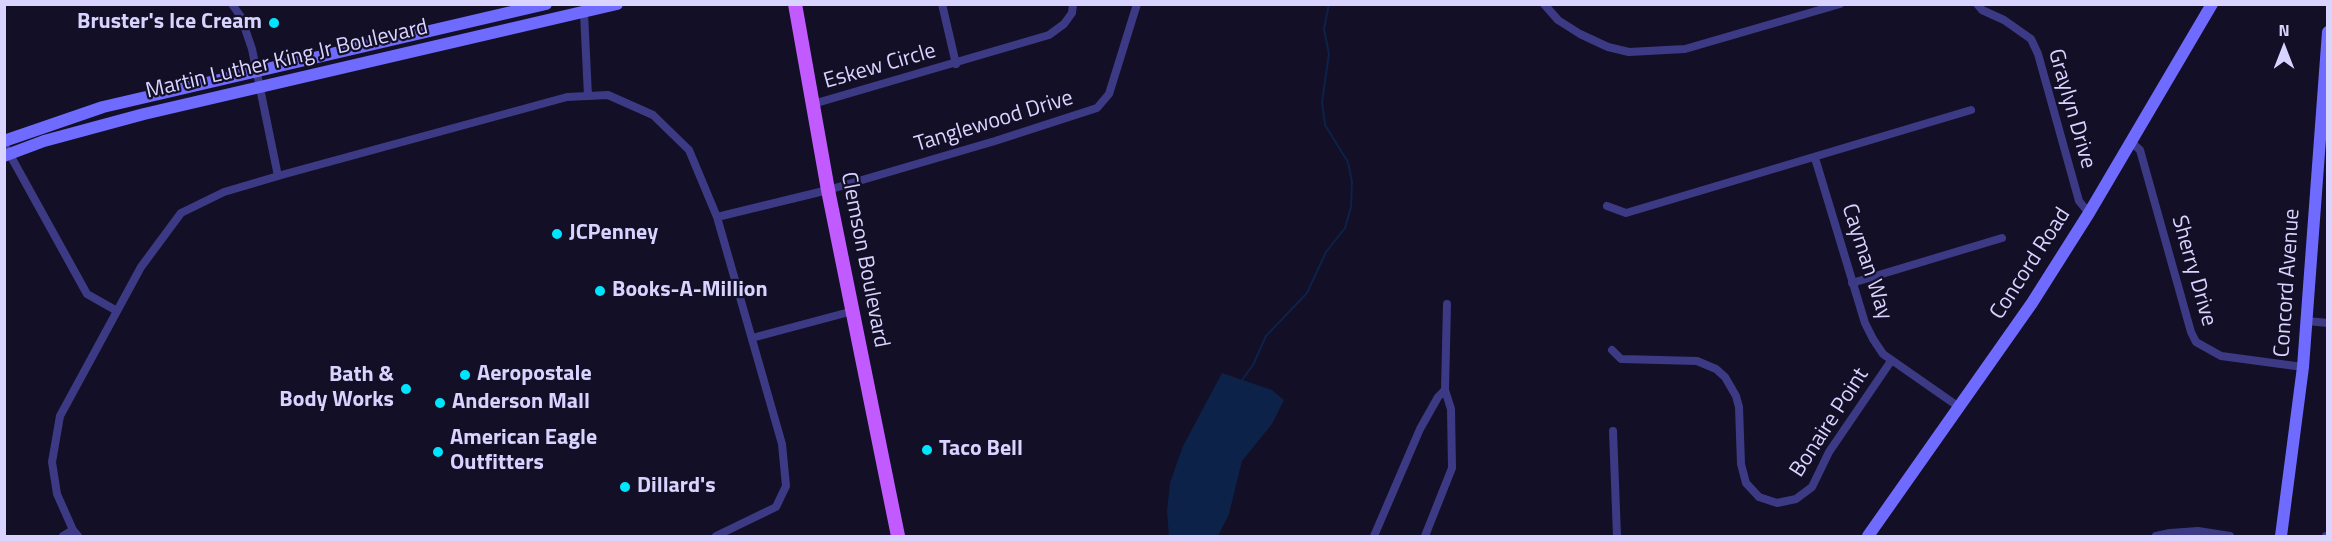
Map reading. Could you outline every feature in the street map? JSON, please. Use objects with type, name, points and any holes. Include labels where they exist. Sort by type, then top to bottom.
[{"type":"main road","name":"Clemson Boulevard","points":[[795,4],[828,190],[894,532]]},
{"type":"street","points":[[232,4],[241,18],[252,49],[278,176]]},
{"type":"street","name":"Martin Luther King Jr Boulevard","points":[[6,149],[103,107],[546,4]]},
{"type":"street","name":"Martin Luther King Jr Boulevard","points":[[6,149],[144,114],[617,4]]},
{"type":"street","name":"Eskew Circle","points":[[942,4],[956,64]]},
{"type":"street","name":"Eskew Circle","points":[[813,105],[1049,35],[1064,24],[1072,13],[1073,4]]},
{"type":"street","name":"Tanglewood Drive","points":[[717,217],[828,190],[1005,138],[1097,108],[1109,94],[1137,4]]},
{"type":"street","points":[[1544,4],[1558,20],[1580,34],[1608,47],[1629,52],[1685,50],[1840,4]]},
{"type":"street","name":"Graylyn Drive","points":[[1977,4],[1982,10],[2004,20],[2031,39],[2038,54],[2079,201],[2089,213]]},
{"type":"street","name":"Concord Road","points":[[1868,537],[2032,303],[2089,213],[2212,4]]},
{"type":"street","points":[[584,13],[588,96]]},
{"type":"street","name":"Concord Avenue","points":[[2281,537],[2303,367],[2322,185],[2328,32]]},
{"type":"street","points":[[63,537],[75,533],[57,494],[52,462],[59,420],[141,267],[181,213],[224,192],[278,176],[567,97],[608,95],[653,115],[689,150],[717,217],[782,444],[786,486],[776,507],[716,537]]},
{"type":"street","points":[[1607,206],[1626,213],[1971,110]]},
{"type":"street","name":"Sherry Drive","points":[[2130,141],[2140,150],[2191,332],[2196,342],[2221,356],[2303,367]]},
{"type":"street","points":[[6,149],[87,294],[117,311]]},
{"type":"street","name":"Cayman Way","points":[[1815,158],[1865,323],[1883,354],[1959,407]]},
{"type":"street","points":[[1851,282],[2002,238]]},
{"type":"street","points":[[1425,537],[1452,468],[1451,409],[1445,390],[1447,304]]},
{"type":"street","points":[[752,338],[853,311]]},
{"type":"street","points":[[2307,321],[2328,323]]},
{"type":"street","name":"Bonaire Point","points":[[1612,350],[1621,359],[1697,361],[1707,364],[1725,376],[1739,407],[1741,465],[1746,483],[1759,497],[1777,503],[1796,500],[1812,487],[1829,452],[1891,361]]},
{"type":"street","points":[[1374,537],[1420,429],[1438,397],[1445,390]]},
{"type":"street","points":[[1613,431],[1617,537]]},
{"type":"street","points":[[2156,537],[2170,533],[2198,531],[2230,537]]},
{"type":"water","points":[[1222,373],[1272,390],[1284,400],[1272,424],[1242,461],[1229,514],[1218,536],[1169,536],[1167,511],[1170,483],[1183,446]]},
{"type":"waterway","points":[[1242,380],[1253,365],[1266,336],[1307,293],[1326,252],[1345,228],[1351,207],[1352,182],[1348,162],[1325,125],[1322,102],[1329,54],[1324,29],[1329,4]]},
{"type":"place","name":"Bruster's Ice Cream","points":[[274,23]]},
{"type":"place","name":"JCPenney","points":[[557,234]]},
{"type":"place","name":"Books-A-Million","points":[[600,291]]},
{"type":"place","name":"Aeropostale","points":[[465,375]]},
{"type":"place","name":"Bath & Body Works","points":[[406,389]]},
{"type":"place","name":"Anderson Mall","points":[[440,403]]},
{"type":"place","name":"Taco Bell","points":[[927,450]]},
{"type":"place","name":"American Eagle Outfitters","points":[[438,452]]},
{"type":"place","name":"Dillard's","points":[[625,487]]}]
